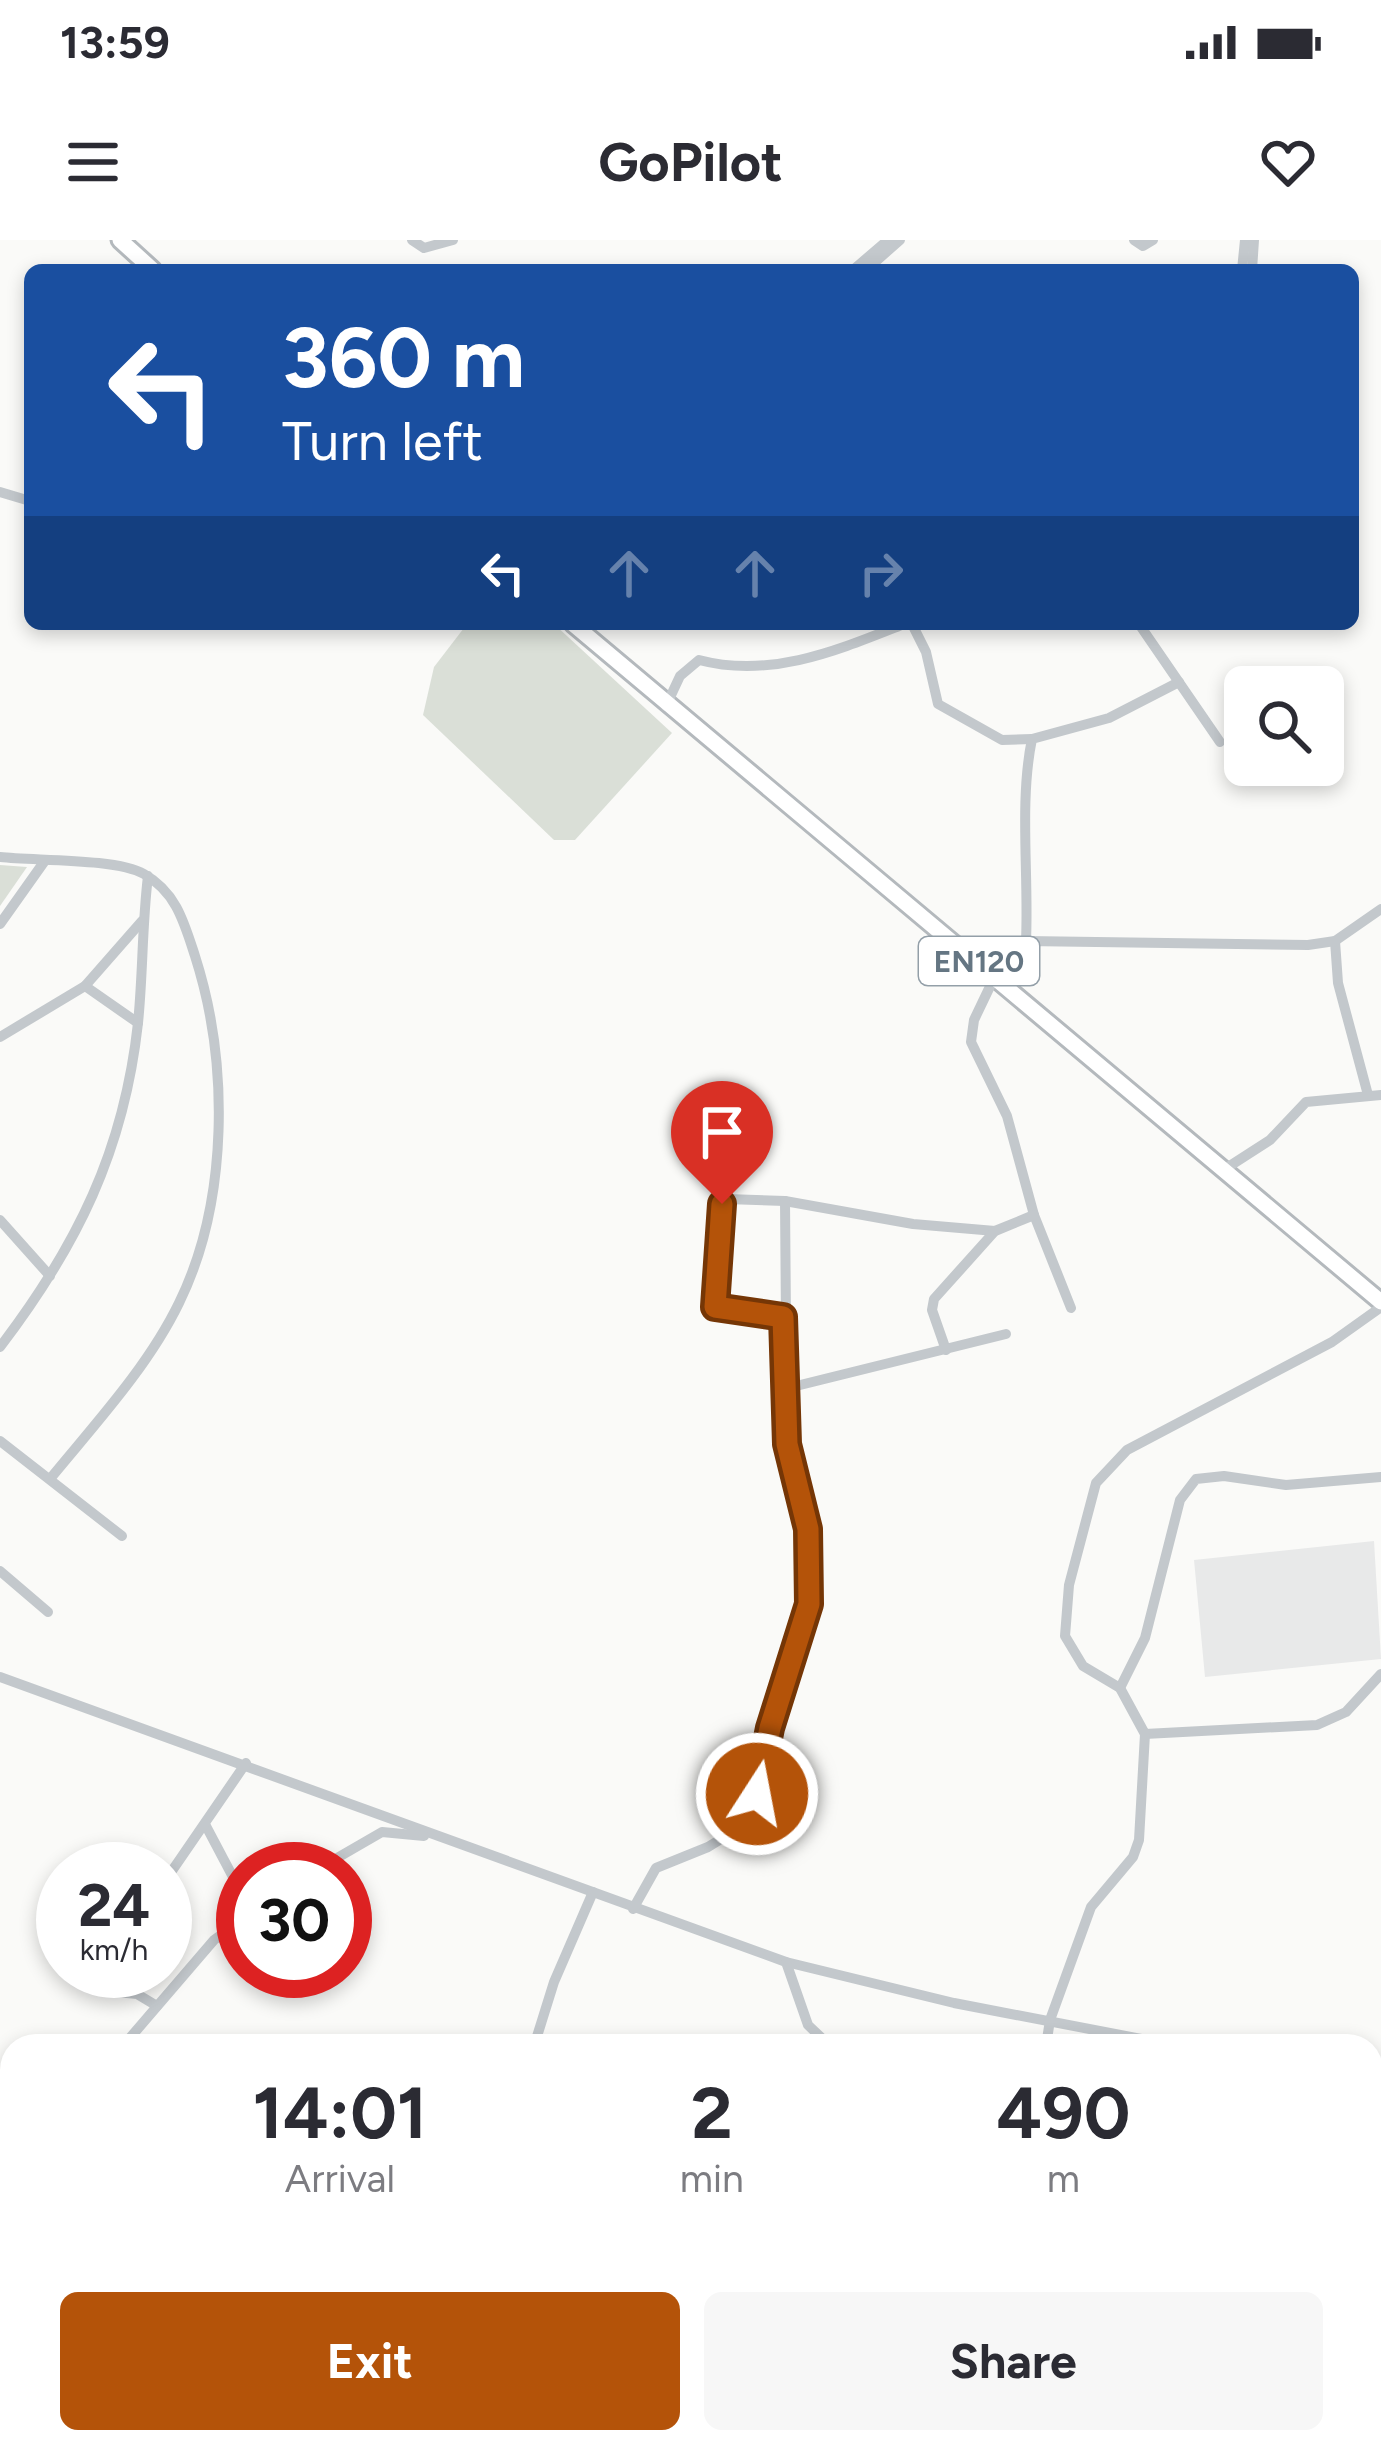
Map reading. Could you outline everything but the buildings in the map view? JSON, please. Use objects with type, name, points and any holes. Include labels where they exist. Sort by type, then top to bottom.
[{"type":"highway","points":[[120,240],[146,264]]},
{"type":"highway","name":"EN120","points":[[580,630],[1226,1168],[1381,1304]]},
{"type":"street","points":[[412,240],[424,248],[453,240]]},
{"type":"street","points":[[860,264],[888,240]]},
{"type":"street","points":[[873,264],[899,240]]},
{"type":"street","points":[[1120,240],[1146,246],[1153,240]]},
{"type":"street","points":[[666,706],[680,676],[699,660],[755,667],[804,662],[892,630]]},
{"type":"street","points":[[912,630],[926,652],[938,704],[1003,740],[1032,739],[1109,718],[1179,682]]},
{"type":"street","points":[[1143,630],[1220,742]]},
{"type":"street","points":[[1026,941],[1029,855],[1024,786],[1032,739]]},
{"type":"street","points":[[0,857],[134,868],[148,876],[181,912],[209,999],[219,1077],[215,1174],[178,1305],[149,1352],[50,1479]]},
{"type":"street","points":[[0,924],[44,862]]},
{"type":"street","points":[[0,1347],[88,1216],[110,1156],[138,1022],[148,876]]},
{"type":"street","points":[[975,958],[1026,941],[1285,947],[1335,941],[1381,909]]},
{"type":"street","points":[[0,1036],[85,986],[142,921]]},
{"type":"street","points":[[1226,1168],[1270,1140],[1306,1102],[1375,1095],[1338,983],[1335,941]]},
{"type":"street","points":[[994,976],[974,1021],[971,1042],[1007,1116],[1034,1215],[1071,1308]]},
{"type":"street","points":[[85,986],[138,1022]]},
{"type":"street","points":[[783,1317],[718,1310],[722,1204],[731,1197],[995,1231]]},
{"type":"street","points":[[633,1909],[656,1868],[734,1831],[757,1794],[770,1728],[809,1604],[808,1529],[787,1444],[785,1201]]},
{"type":"street","points":[[946,1350],[934,1299],[995,1231],[1034,1215]]},
{"type":"street","points":[[0,1220],[50,1276]]},
{"type":"street","points":[[1048,2034],[1091,1906],[1138,1849],[1145,1734],[1120,1688],[1083,1666],[1065,1636],[1070,1585],[1096,1483],[1127,1450],[1332,1342],[1381,1304]]},
{"type":"street","points":[[784,1389],[1006,1334]]},
{"type":"street","points":[[0,1441],[122,1536]]},
{"type":"street","points":[[1120,1688],[1145,1638],[1180,1500],[1196,1479],[1224,1476],[1286,1485],[1381,1477]]},
{"type":"street","points":[[0,1571],[48,1612]]},
{"type":"street","points":[[1145,1734],[1317,1725],[1346,1712],[1381,1674]]},
{"type":"street","points":[[0,1677],[786,1962],[1119,2034]]},
{"type":"street","points":[[192,1845],[246,1763]]},
{"type":"street","points":[[206,1826],[216,1845]]},
{"type":"street","points":[[365,1842],[382,1832],[439,1838]]},
{"type":"street","points":[[538,2034],[554,1982],[593,1892]]},
{"type":"street","points":[[133,2034],[216,1939]]},
{"type":"street","points":[[786,1962],[808,2025],[817,2034]]},
{"type":"street","points":[[142,1998],[157,2006]]},
{"type":"shaded area","points":[[462,630],[560,630],[672,733],[575,840],[554,840],[423,715],[434,667]]},
{"type":"shaded area","points":[[0,865],[27,867],[0,906]]},
{"type":"shaded area","points":[[1374,1541],[1381,1659],[1205,1677],[1194,1560]]},
{"type":"route","points":[[722,1204],[715,1307],[783,1317],[787,1444],[808,1529],[810,1560],[809,1604],[770,1728],[757,1794]]}]
